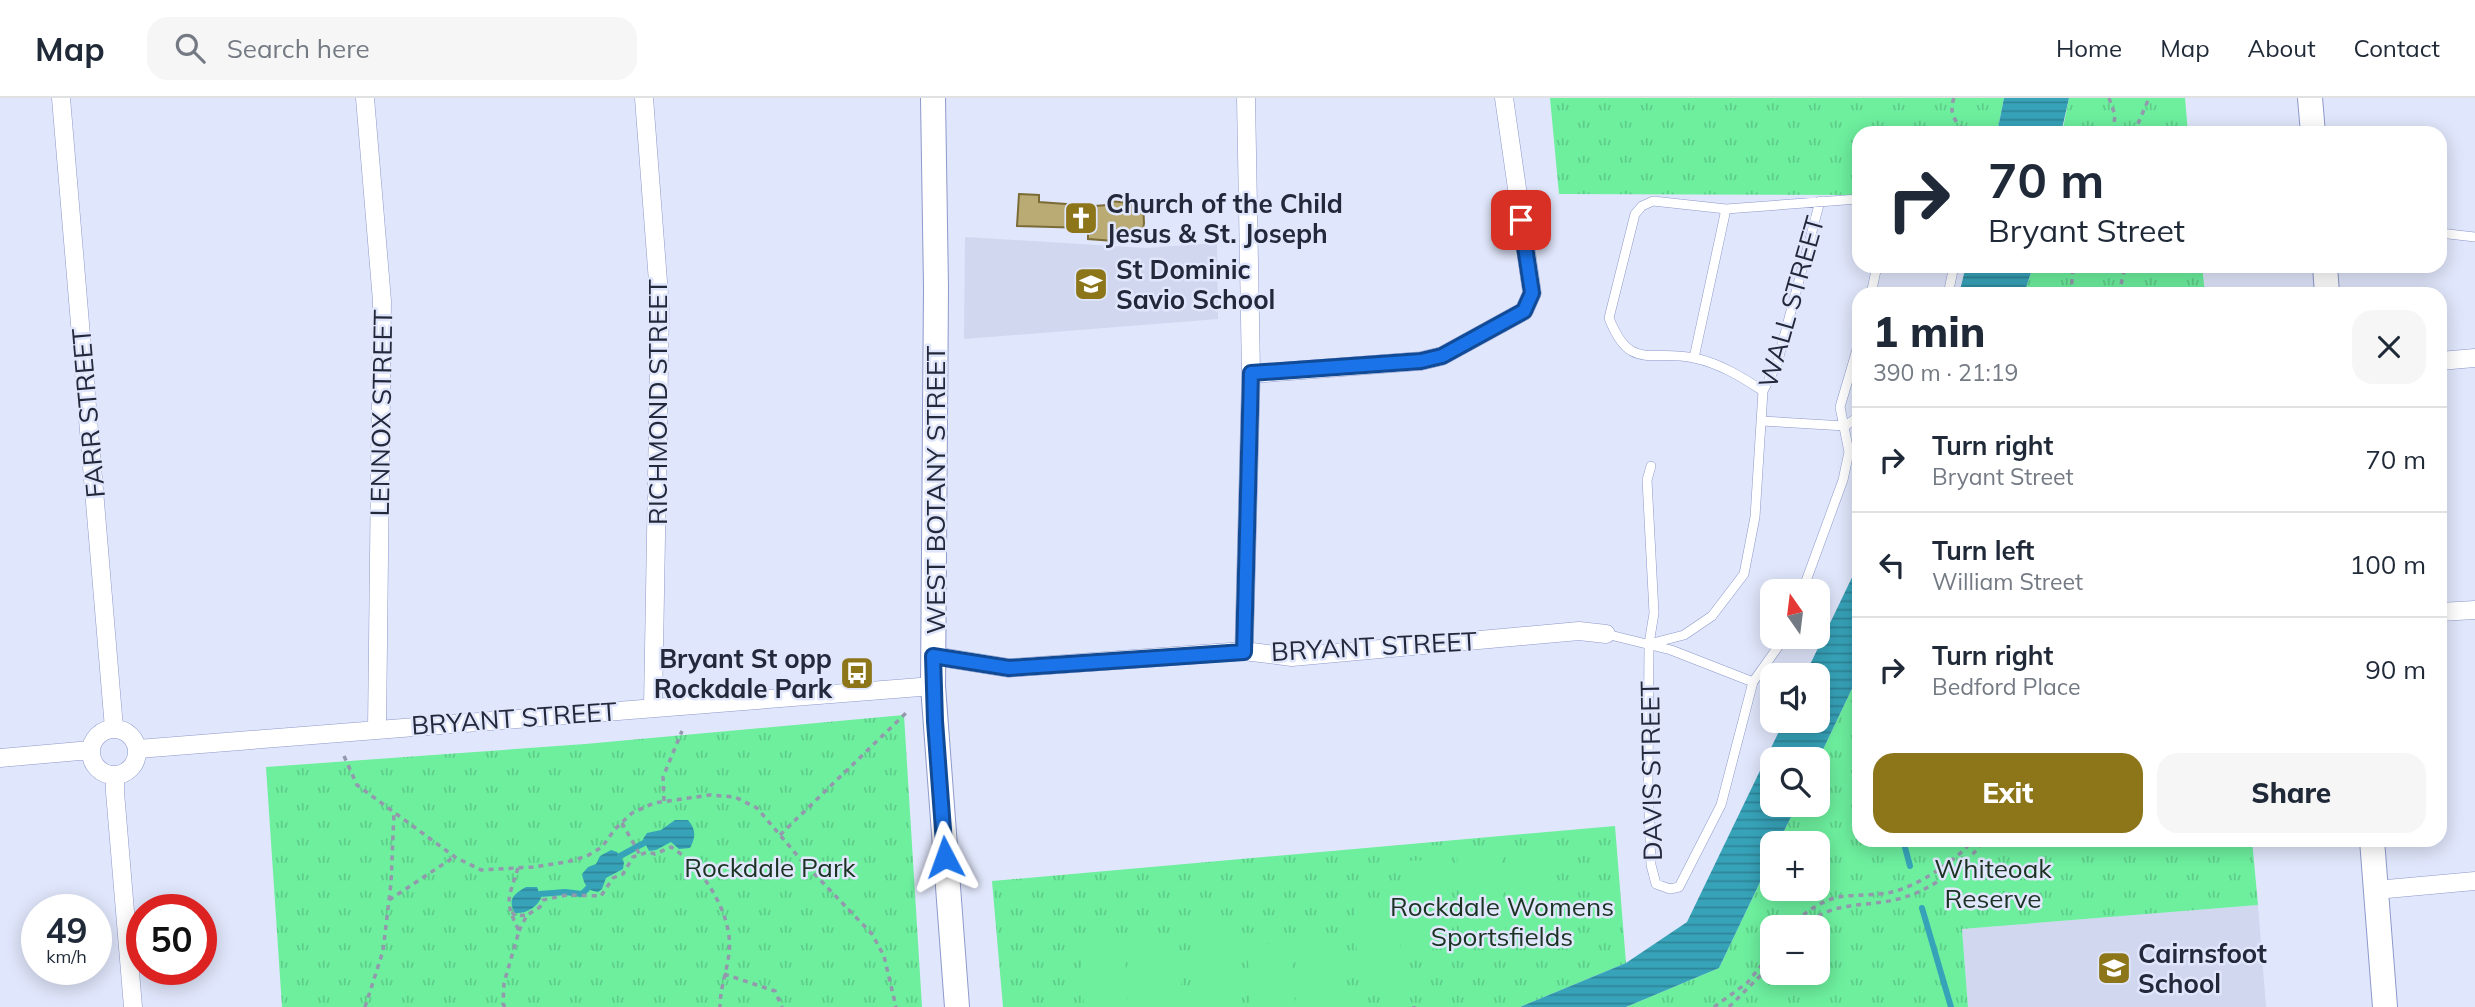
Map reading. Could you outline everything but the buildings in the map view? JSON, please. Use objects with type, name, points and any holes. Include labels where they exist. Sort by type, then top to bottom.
[{"type":"main road","name":"WEST BOTANY STREET","points":[[933,98],[936,288],[933,686],[957,1007]]},
{"type":"main road","points":[[2310,98],[2312,126]]},
{"type":"main road","points":[[2373,847],[2385,1007]]},
{"type":"street","name":"FARR STREET","points":[[61,98],[114,728]]},
{"type":"street","name":"LENNOX STREET","points":[[365,98],[382,301],[377,729]]},
{"type":"street","name":"RICHMOND STREET","points":[[644,98],[660,308],[653,707]]},
{"type":"street","points":[[1244,652],[1251,373],[1246,98]]},
{"type":"street","points":[[1251,373],[1421,361],[1442,356],[1524,311],[1532,293],[1504,98]]},
{"type":"street","points":[[2447,360],[2475,358]]},
{"type":"street","points":[[2447,612],[2475,610]]},
{"type":"street","name":"BRYANT STREET","points":[[933,656],[1009,668],[1244,652],[1293,657],[1579,631],[1606,634]]},
{"type":"street","name":"BRYANT STREET","points":[[138,749],[933,686]]},
{"type":"street","points":[[114,728],[127,732],[138,749],[137,757],[129,769],[116,775],[100,771],[95,765],[91,750],[101,732],[114,728]]},
{"type":"street","points":[[0,758],[91,750]]},
{"type":"street","points":[[116,775],[115,792],[133,1007]]},
{"type":"street","points":[[2376,890],[2475,881]]},
{"type":"lane","points":[[1763,391],[1739,375],[1694,358],[1637,355],[1623,345],[1609,318],[1635,214],[1642,206],[1653,201],[1726,209],[1852,199]]},
{"type":"lane","name":"WALL STREET","points":[[1649,643],[1684,635],[1712,616],[1744,574],[1755,517],[1763,391],[1777,364],[1820,201]]},
{"type":"lane","points":[[1694,358],[1726,209]]},
{"type":"lane","points":[[2447,234],[2475,237]]},
{"type":"lane","points":[[1807,579],[1843,480],[1849,452],[1840,407],[1852,366]]},
{"type":"lane","points":[[1762,421],[1845,426],[1852,421]]},
{"type":"lane","points":[[1649,643],[1654,613],[1647,480],[1651,466]]},
{"type":"lane","points":[[1606,634],[1649,643],[1753,682],[1776,649]]},
{"type":"lane","name":"DAVIS STREET","points":[[1649,643],[1648,784],[1651,865],[1656,884],[1670,889],[1679,887],[1721,805],[1753,682]]},
{"type":"path","points":[[1954,98],[1952,115],[1958,126]]},
{"type":"path","points":[[2109,98],[2115,115],[2114,126]]},
{"type":"path","points":[[2137,126],[2149,98]]},
{"type":"path","points":[[780,835],[907,712]]},
{"type":"path","points":[[664,801],[663,777],[682,731]]},
{"type":"path","points":[[344,757],[357,785],[455,857],[481,870],[567,862],[587,856],[601,847],[632,813],[664,801],[710,795],[735,797],[757,808],[872,934],[884,956],[896,1007]]},
{"type":"path","points":[[365,1007],[383,951],[394,812]]},
{"type":"path","points":[[621,822],[640,855]]},
{"type":"path","points":[[508,908],[515,916],[527,915],[540,907],[543,900],[567,895],[601,896],[613,878],[623,874],[634,857],[648,852],[656,854],[671,847],[686,856],[710,887],[725,919],[730,951],[720,1007]]},
{"type":"path","points":[[1805,915],[1819,904],[1836,898],[1893,892],[1909,886],[1967,847]]},
{"type":"path","points":[[1818,915],[1838,906],[1906,897],[1953,872],[1980,847]]},
{"type":"path","points":[[389,900],[455,857]]},
{"type":"path","points":[[518,868],[509,895],[508,908],[519,931]]},
{"type":"path","points":[[505,1007],[504,983],[519,931],[527,915]]},
{"type":"path","points":[[1714,1007],[1747,983],[1760,967]]},
{"type":"path","points":[[724,974],[775,991],[782,1007]]},
{"type":"path","points":[[1729,1007],[1760,976]]},
{"type":"shaded area","name":"St Dominic Savio School","points":[[965,237],[1146,248],[1217,243],[1218,319],[964,339]]},
{"type":"shaded area","name":"Cairnsfoot School","points":[[2258,905],[2266,1007],[1968,1007],[1962,929]]},
{"type":"green space","points":[[1550,98],[2004,98],[1998,126],[1852,126],[1852,195],[1559,194]]},
{"type":"green space","points":[[2069,98],[2185,98],[2187,126],[2063,126]]},
{"type":"green space","points":[[2031,273],[2203,273],[2204,287],[2026,287]]},
{"type":"green space","name":"Whiteoak Reserve","points":[[1852,689],[1852,847],[2253,847],[2258,905],[1962,929],[1968,1007],[1626,1007],[1719,968],[1760,882],[1760,901],[1830,901],[1830,831],[1784,831],[1791,817],[1830,817],[1830,747],[1824,747]]},
{"type":"green space","name":"Rockdale Park","points":[[904,715],[922,1007],[282,1007],[266,767],[585,744]]},
{"type":"green space","name":"Rockdale Womens Sportsfields","points":[[1615,826],[1626,963],[1520,1007],[1003,1007],[992,881]]},
{"type":"green space","points":[[1555,851],[1560,941],[1516,943],[1511,853]]},
{"type":"green space","points":[[1501,852],[1506,942],[1462,945],[1457,855]]},
{"type":"green space","points":[[1448,859],[1453,948],[1409,951],[1404,861]]},
{"type":"green space","points":[[1398,898],[1402,988],[1359,991],[1354,901]]},
{"type":"green space","points":[[1233,922],[1238,1007],[1194,1007],[1189,924]]},
{"type":"green space","points":[[1179,936],[1182,1007],[1138,1007],[1135,939]]},
{"type":"green space","points":[[1345,937],[1348,1007],[1304,1007],[1301,940]]},
{"type":"green space","points":[[1124,939],[1128,1007],[1084,1007],[1080,941]]},
{"type":"green space","points":[[1291,942],[1295,1007],[1251,1007],[1247,945]]},
{"type":"water","points":[[2004,98],[2069,98],[2063,126],[1998,126]]},
{"type":"water","points":[[1964,273],[2031,273],[2026,287],[1961,287]]},
{"type":"water","points":[[1852,577],[1852,689],[1824,747],[1771,747],[1778,733],[1830,733],[1830,663],[1811,663],[1818,649],[1830,649],[1830,623]]},
{"type":"water","points":[[1760,771],[1760,817],[1791,817],[1784,831],[1760,831],[1760,882],[1719,968],[1626,1007],[1520,1007],[1626,963],[1687,922]]},
{"type":"water","points":[[675,820],[688,820],[693,827],[694,837],[690,848],[679,849],[671,842],[649,851],[643,839],[647,833],[661,830]]},
{"type":"water","points":[[611,850],[617,852],[624,862],[623,869],[606,878],[598,892],[589,889],[582,874],[588,867],[596,864],[600,856]]},
{"type":"water","points":[[526,887],[537,887],[541,898],[531,909],[515,913],[513,897]]},
{"type":"waterway","points":[[620,856],[644,843]]},
{"type":"waterway","points":[[1905,847],[1910,866]]},
{"type":"waterway","points":[[540,894],[582,894],[588,888]]},
{"type":"waterway","points":[[1922,908],[1951,1007]]},
{"type":"place","name":"Church of the Child Jesus & St. Joseph","points":[[1081,218]]},
{"type":"place","name":"St Dominic Savio School","points":[[1091,284]]},
{"type":"place","name":"Bryant St opp Rockdale Park","points":[[857,673]]},
{"type":"place","name":"Cairnsfoot School","points":[[2114,968]]},
{"type":"route","points":[[945,857],[933,656],[1009,668],[1244,652],[1251,373],[1421,361],[1442,356],[1524,311],[1532,293],[1521,220]]}]
